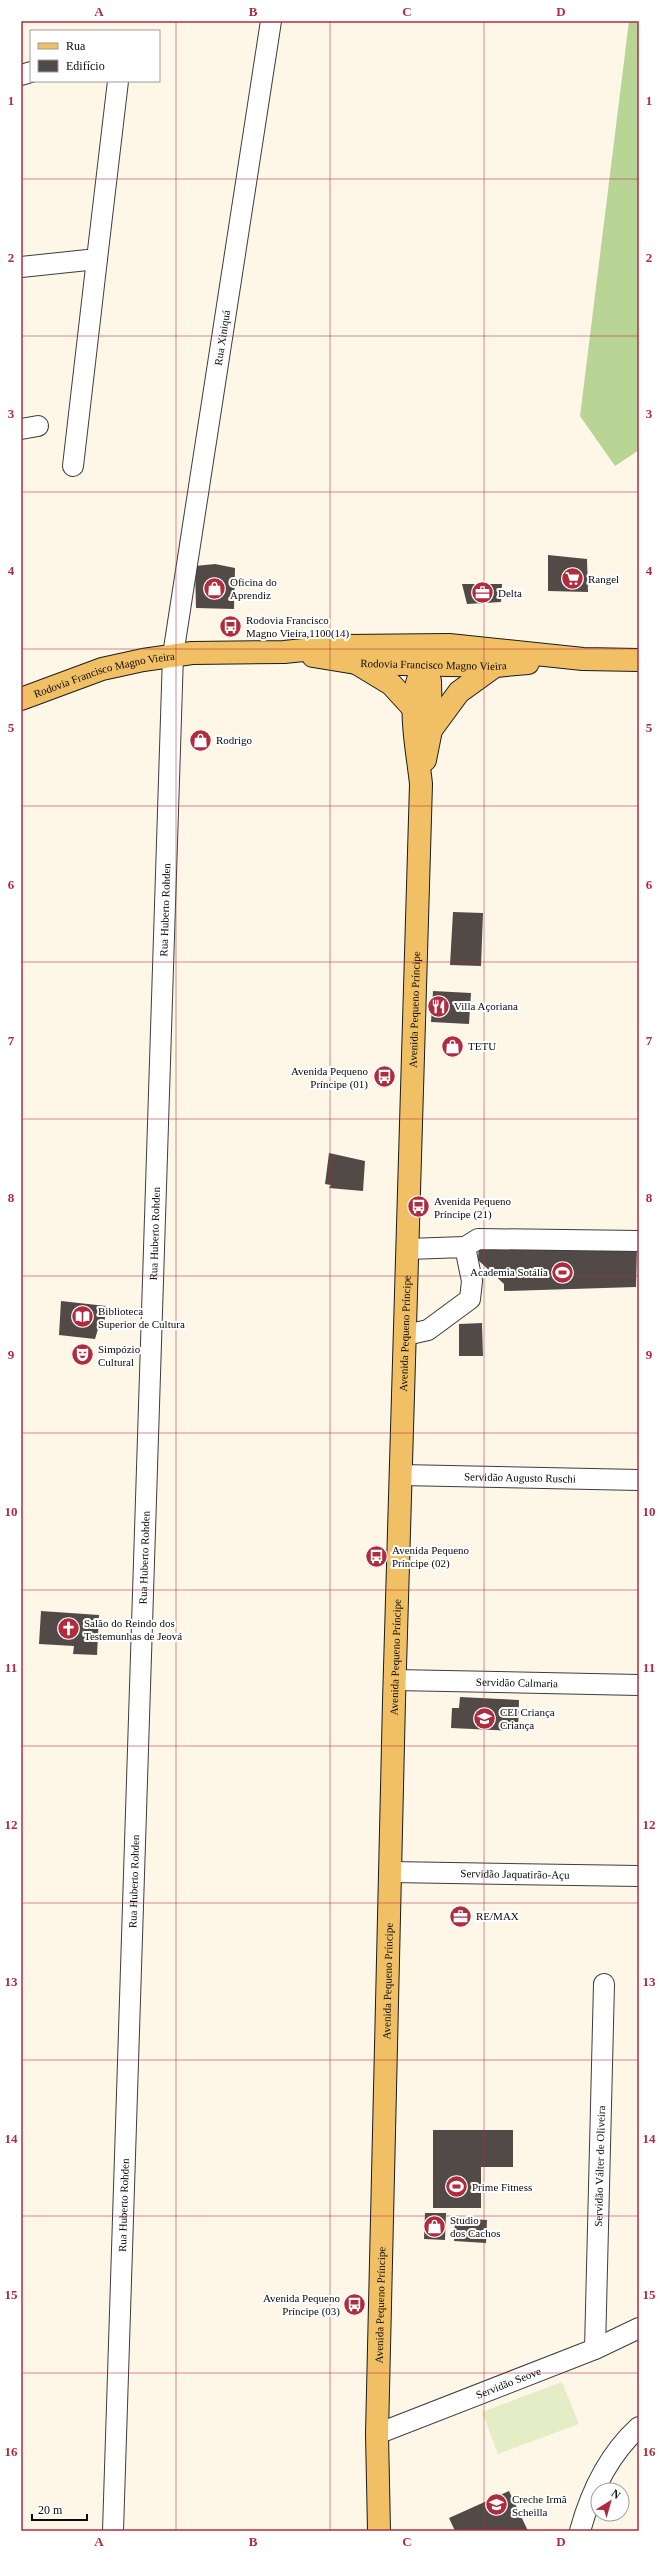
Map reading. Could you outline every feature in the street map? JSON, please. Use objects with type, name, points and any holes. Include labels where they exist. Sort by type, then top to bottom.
[{"type":"main road","name":"Rodovia Francisco Magno Vieira","points":[[21,699],[102,669],[173,655],[217,652],[284,652],[343,646],[424,654],[639,660]]},
{"type":"main road","name":"Rodovia Francisco Magno Vieira","points":[[284,652],[356,663],[424,654],[495,666],[583,659]]},
{"type":"main road","name":"Avenida Pequeno Príncipe","points":[[379,2531],[377,2434],[395,1680],[406,1336],[406,1249],[421,784],[413,708],[416,681],[424,654]]},
{"type":"main road","name":"Avenida Pequeno Príncipe","points":[[421,784],[431,730],[430,681],[424,654]]},
{"type":"main road","points":[[356,663],[391,684],[413,708]]},
{"type":"main road","points":[[431,730],[459,692],[495,666]]},
{"type":"street","name":"Rua Xiniquá","points":[[173,655],[271,21]]},
{"type":"street","points":[[73,466],[118,82]]},
{"type":"street","points":[[21,267],[97,259]]},
{"type":"street","name":"Rua Huberto Rohden","points":[[113,2531],[173,655]]},
{"type":"street","points":[[406,1249],[465,1247],[478,1239],[639,1241]]},
{"type":"street","points":[[406,1336],[428,1330],[448,1314],[470,1300],[472,1281],[465,1247]]},
{"type":"street","name":"Servidão Augusto Ruschi","points":[[401,1475],[639,1480]]},
{"type":"street","name":"Servidão Calmaria","points":[[395,1680],[639,1685]]},
{"type":"street","name":"Servidão Jaquatirão-Açu","points":[[391,1872],[639,1876]]},
{"type":"street","name":"Servidão Válter de Oliveira","points":[[595,2349],[604,1984]]},
{"type":"street","name":"Servidão Seove","points":[[377,2434],[595,2349],[639,2328]]},
{"type":"street","points":[[580,2531],[590,2498],[606,2466],[626,2439],[639,2427]]},
{"type":"green space","points":[[629,21],[639,21],[639,450],[615,466],[580,416]]},
{"type":"green space","points":[[562,2382],[579,2424],[498,2454],[482,2412]]},
{"type":"building","points":[[548,555],[587,559],[588,592],[548,591]]},
{"type":"building","name":"Oficina do Aprendiz","points":[[215,564],[235,568],[234,609],[196,608],[195,566]]},
{"type":"building","name":"Delta","points":[[462,584],[502,584],[501,602],[467,604]]},
{"type":"building","points":[[453,912],[483,913],[481,966],[450,965]]},
{"type":"building","points":[[433,991],[471,993],[469,1024],[431,1022]]},
{"type":"building","points":[[329,1153],[365,1161],[363,1191],[329,1188],[331,1185],[325,1184]]},
{"type":"building","name":"Academia Sotália","points":[[479,1242],[637,1247],[636,1287],[504,1291],[504,1284],[478,1260]]},
{"type":"building","name":"Biblioteca Superior de Cultura","points":[[61,1301],[106,1306],[104,1328],[98,1329],[95,1339],[59,1335]]},
{"type":"building","points":[[482,1323],[483,1356],[459,1356],[459,1324]]},
{"type":"building","name":"Salão do Reindo dos Testemunhas de Jeová","points":[[41,1611],[99,1615],[97,1655],[73,1654],[74,1646],[39,1644]]},
{"type":"building","name":"CEI Criança Criança","points":[[460,1697],[519,1700],[518,1731],[451,1728],[452,1708],[459,1708]]},
{"type":"building","name":"Prime Fitness","points":[[433,2130],[513,2130],[513,2167],[481,2167],[481,2208],[433,2208]]},
{"type":"building","name":"Studio dos Cachos","points":[[425,2213],[446,2213],[445,2240],[424,2239]]},
{"type":"building","points":[[455,2218],[487,2220],[486,2243],[454,2241]]},
{"type":"building","name":"Creche Irmã Scheilla","points":[[509,2491],[528,2531],[455,2531],[449,2518]]},
{"type":"place","name":"Rangel","points":[[573,579]]},
{"type":"place","name":"Oficina do Aprendiz","points":[[215,588]]},
{"type":"place","name":"Delta","points":[[483,593]]},
{"type":"place","name":"Rodovia Francisco Magno Vieira,1100(14)","points":[[231,626]]},
{"type":"place","name":"Rodrigo","points":[[201,740]]},
{"type":"place","name":"Villa Açoriana","points":[[439,1006]]},
{"type":"place","name":"TETU","points":[[453,1046]]},
{"type":"place","name":"Avenida Pequeno Príncipe (01)","points":[[384,1077]]},
{"type":"place","name":"Avenida Pequeno Príncipe (21)","points":[[419,1207]]},
{"type":"place","name":"Academia Sotália","points":[[563,1272]]},
{"type":"place","name":"Biblioteca Superior de Cultura","points":[[83,1317]]},
{"type":"place","name":"Simpózio Cultural","points":[[83,1355]]},
{"type":"place","name":"Avenida Pequeno Príncipe (02)","points":[[377,1556]]},
{"type":"place","name":"Salão do Reindo dos Testemunhas de Jeová","points":[[69,1629]]},
{"type":"place","name":"CEI Criança Criança","points":[[485,1718]]},
{"type":"place","name":"RE/MAX","points":[[461,1916]]},
{"type":"place","name":"Prime Fitness","points":[[457,2187]]},
{"type":"place","name":"Studio dos Cachos","points":[[435,2226]]},
{"type":"place","name":"Avenida Pequeno Príncipe (03)","points":[[355,2304]]},
{"type":"place","name":"Creche Irmã Scheilla","points":[[497,2505]]}]
